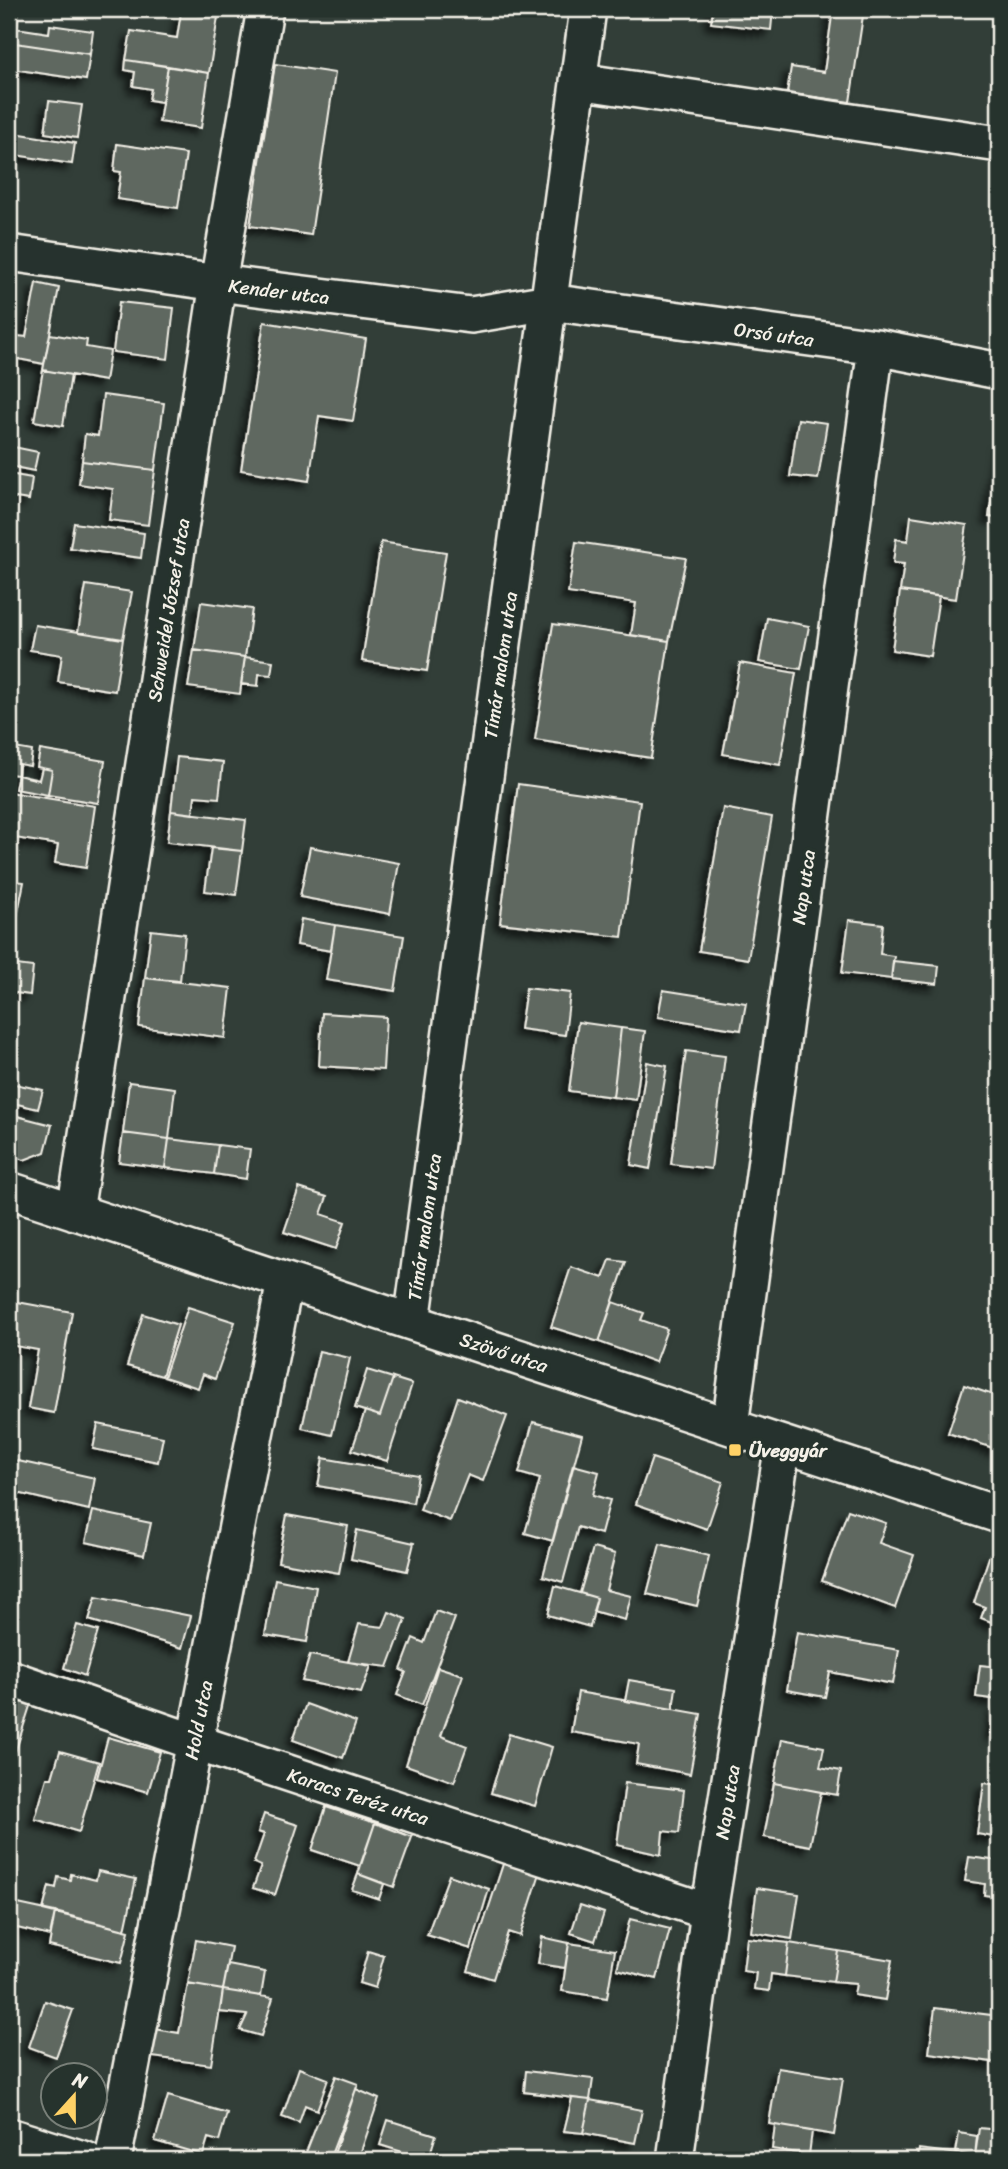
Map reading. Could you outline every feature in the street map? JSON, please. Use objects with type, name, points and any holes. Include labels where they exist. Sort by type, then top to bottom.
[{"type":"street","name":"Schweidel József utca","points":[[75,1212],[218,283],[265,9]]},
{"type":"street","name":"Tímár malom utca","points":[[412,1322],[588,9]]},
{"type":"street","points":[[578,81],[999,144]]},
{"type":"street","name":"Kender utca","points":[[9,253],[471,315],[549,302]]},
{"type":"street","name":"Orsó utca","points":[[549,302],[876,347],[999,371]]},
{"type":"street","name":"Nap utca","points":[[730,1426],[876,347]]},
{"type":"street","name":"Szövő utca","points":[[9,1190],[999,1515]]},
{"type":"street","name":"Hold utca","points":[[113,2160],[285,1280]]},
{"type":"street","name":"Nap utca","points":[[675,2160],[709,1912],[783,1444]]},
{"type":"street","name":"Karacs Teréz utca","points":[[9,1678],[709,1912]]},
{"type":"street","points":[[9,2136],[86,2160]]},
{"type":"building","points":[[9,9],[19,9],[15,43],[9,42]]},
{"type":"building","points":[[713,9],[773,9],[771,30],[711,23]]},
{"type":"building","points":[[833,9],[864,9],[850,102],[787,93],[791,67],[824,72]]},
{"type":"building","points":[[181,12],[218,17],[209,73],[126,60],[131,31],[177,38]]},
{"type":"building","points":[[50,25],[93,31],[90,54],[15,43],[16,28],[49,33]]},
{"type":"building","points":[[9,42],[15,43],[9,92]]},
{"type":"building","points":[[15,43],[90,54],[86,80],[12,69]]},
{"type":"building","points":[[126,60],[168,66],[162,102],[149,100],[151,89],[133,86],[135,72],[125,70]]},
{"type":"building","points":[[275,64],[335,73],[311,235],[250,226]]},
{"type":"building","points":[[168,66],[209,73],[201,128],[159,122]]},
{"type":"building","points":[[49,101],[82,105],[77,138],[45,133]]},
{"type":"building","points":[[9,132],[75,143],[72,164],[9,154]]},
{"type":"building","points":[[117,144],[186,154],[178,208],[117,199],[121,172],[114,171]]},
{"type":"building","points":[[36,283],[59,288],[44,364],[13,358],[18,336],[26,337]]},
{"type":"building","points":[[119,302],[174,308],[168,359],[113,352]]},
{"type":"building","points":[[264,322],[366,339],[353,421],[319,416],[309,481],[241,470]]},
{"type":"building","points":[[50,334],[87,340],[86,347],[110,351],[105,381],[43,370]]},
{"type":"building","points":[[43,370],[71,375],[63,426],[34,421]]},
{"type":"building","points":[[103,395],[164,403],[155,470],[82,461],[85,434],[98,436]]},
{"type":"building","points":[[798,419],[827,423],[818,479],[790,476]]},
{"type":"building","points":[[999,444],[999,488],[993,487]]},
{"type":"building","points":[[9,446],[38,452],[34,471],[9,466]]},
{"type":"building","points":[[82,461],[155,470],[148,525],[109,520],[113,489],[79,484]]},
{"type":"building","points":[[9,474],[32,478],[29,500],[9,497]]},
{"type":"building","points":[[993,487],[999,488],[999,518],[989,517]]},
{"type":"building","points":[[911,516],[967,525],[956,599],[900,591],[904,564],[893,563],[896,539],[908,541]]},
{"type":"building","points":[[74,523],[144,533],[141,558],[70,548]]},
{"type":"building","points":[[381,542],[446,552],[427,671],[362,661]]},
{"type":"building","points":[[576,542],[686,558],[669,641],[631,635],[636,603],[568,593]]},
{"type":"building","points":[[86,585],[132,592],[123,639],[78,632]]},
{"type":"building","points":[[900,591],[939,596],[930,656],[892,650]]},
{"type":"building","points":[[201,602],[252,609],[245,657],[194,650]]},
{"type":"building","points":[[767,618],[809,626],[801,669],[759,662]]},
{"type":"building","points":[[553,624],[669,641],[651,758],[535,740]]},
{"type":"building","points":[[35,625],[123,639],[115,691],[58,682],[62,655],[30,650]]},
{"type":"building","points":[[194,650],[245,657],[240,694],[188,687]]},
{"type":"building","points":[[245,657],[273,661],[271,675],[259,674],[258,686],[241,684]]},
{"type":"building","points":[[740,663],[796,673],[780,765],[723,754]]},
{"type":"building","points":[[9,747],[32,751],[30,766],[19,764],[18,775],[9,774]]},
{"type":"building","points":[[40,750],[105,761],[98,803],[48,795],[52,770],[37,767]]},
{"type":"building","points":[[177,757],[223,762],[219,798],[195,796],[193,814],[171,811]]},
{"type":"building","points":[[42,768],[52,770],[48,795],[15,789],[18,775],[39,780]]},
{"type":"building","points":[[518,784],[640,801],[622,937],[500,923]]},
{"type":"building","points":[[9,792],[95,806],[86,868],[55,863],[58,845],[9,837]]},
{"type":"building","points":[[723,808],[772,817],[748,959],[699,951]]},
{"type":"building","points":[[171,811],[246,820],[242,851],[167,842]]},
{"type":"building","points":[[310,847],[399,863],[390,914],[300,897]]},
{"type":"building","points":[[211,848],[242,851],[236,895],[205,891]]},
{"type":"building","points":[[9,880],[24,882],[17,917],[9,915]]},
{"type":"building","points":[[301,919],[335,925],[331,951],[297,945]]},
{"type":"building","points":[[849,920],[883,924],[880,954],[894,956],[891,979],[842,973]]},
{"type":"building","points":[[335,925],[404,936],[395,991],[326,980]]},
{"type":"building","points":[[151,930],[185,934],[180,981],[145,978]]},
{"type":"building","points":[[893,961],[939,966],[937,984],[891,979]]},
{"type":"building","points":[[9,964],[33,967],[30,995],[9,992]]},
{"type":"building","points":[[145,978],[231,988],[225,1038],[139,1027]]},
{"type":"building","points":[[526,988],[570,993],[565,1035],[520,1029]]},
{"type":"building","points":[[663,990],[746,1003],[741,1030],[658,1017]]},
{"type":"building","points":[[322,1013],[386,1017],[383,1070],[319,1066]]},
{"type":"building","points":[[578,1022],[621,1028],[613,1097],[569,1091]]},
{"type":"building","points":[[621,1028],[645,1031],[636,1100],[613,1097]]},
{"type":"building","points":[[686,1051],[725,1056],[711,1169],[671,1164]]},
{"type":"building","points":[[647,1062],[667,1066],[650,1169],[631,1165]]},
{"type":"building","points":[[129,1082],[175,1088],[169,1139],[123,1133]]},
{"type":"building","points":[[10,1083],[43,1090],[38,1109],[9,1102]]},
{"type":"building","points":[[9,1114],[52,1125],[45,1152],[24,1160],[9,1155]]},
{"type":"building","points":[[123,1133],[169,1139],[165,1168],[119,1162]]},
{"type":"building","points":[[169,1139],[218,1145],[214,1174],[165,1168]]},
{"type":"building","points":[[218,1145],[250,1149],[246,1179],[214,1174]]},
{"type":"building","points":[[299,1188],[327,1197],[321,1214],[345,1222],[336,1249],[284,1232]]},
{"type":"building","points":[[610,1260],[626,1262],[599,1342],[551,1327],[571,1267],[603,1278]]},
{"type":"building","points":[[12,1301],[72,1312],[54,1413],[28,1408],[38,1350],[9,1345]]},
{"type":"building","points":[[613,1302],[644,1313],[641,1320],[667,1329],[655,1362],[599,1342]]},
{"type":"building","points":[[188,1307],[235,1322],[215,1379],[203,1374],[198,1388],[164,1377]]},
{"type":"building","points":[[143,1314],[178,1325],[162,1376],[127,1366]]},
{"type":"building","points":[[319,1351],[350,1358],[332,1435],[302,1428]]},
{"type":"building","points":[[367,1370],[393,1378],[380,1416],[355,1408]]},
{"type":"building","points":[[393,1378],[412,1384],[387,1461],[352,1450],[365,1411],[380,1416]]},
{"type":"building","points":[[964,1385],[999,1397],[999,1450],[948,1433]]},
{"type":"building","points":[[458,1397],[507,1416],[483,1481],[468,1475],[450,1521],[420,1510]]},
{"type":"building","points":[[533,1422],[582,1435],[553,1541],[525,1533],[540,1479],[519,1473]]},
{"type":"building","points":[[98,1424],[163,1437],[158,1462],[93,1449]]},
{"type":"building","points":[[323,1458],[418,1475],[413,1503],[318,1486]]},
{"type":"building","points":[[652,1458],[723,1482],[707,1529],[636,1504]]},
{"type":"building","points":[[9,1459],[95,1478],[89,1510],[9,1491]]},
{"type":"building","points":[[573,1465],[599,1472],[593,1495],[610,1500],[601,1534],[578,1527],[563,1582],[543,1576]]},
{"type":"building","points":[[848,1510],[886,1523],[879,1543],[914,1555],[895,1608],[822,1581]]},
{"type":"building","points":[[93,1511],[151,1523],[144,1555],[86,1542]]},
{"type":"building","points":[[287,1515],[348,1526],[339,1573],[278,1562]]},
{"type":"building","points":[[357,1530],[414,1543],[407,1571],[351,1559]]},
{"type":"building","points":[[660,1544],[709,1556],[697,1606],[647,1594]]},
{"type":"building","points":[[593,1548],[615,1554],[606,1590],[631,1596],[625,1620],[593,1611],[597,1598],[580,1593]]},
{"type":"building","points":[[990,1554],[999,1557],[999,1625],[981,1618],[985,1607],[974,1603]]},
{"type":"building","points":[[275,1579],[316,1587],[307,1642],[265,1635]]},
{"type":"building","points":[[555,1586],[597,1598],[590,1627],[548,1615]]},
{"type":"building","points":[[96,1597],[191,1616],[182,1648],[89,1620]]},
{"type":"building","points":[[436,1611],[455,1618],[422,1705],[397,1695],[406,1672],[401,1670],[413,1638],[424,1643]]},
{"type":"building","points":[[389,1612],[406,1619],[388,1667],[348,1662],[359,1624],[383,1627]]},
{"type":"building","points":[[77,1625],[98,1631],[85,1676],[64,1668]]},
{"type":"building","points":[[797,1632],[899,1650],[893,1684],[830,1672],[825,1697],[787,1690]]},
{"type":"building","points":[[310,1655],[371,1666],[361,1693],[302,1681]]},
{"type":"building","points":[[980,1665],[999,1667],[999,1700],[976,1697]]},
{"type":"building","points":[[438,1667],[463,1675],[441,1736],[467,1746],[454,1782],[406,1765]]},
{"type":"building","points":[[629,1680],[676,1688],[673,1709],[625,1701]]},
{"type":"building","points":[[578,1692],[701,1714],[690,1774],[636,1764],[639,1744],[571,1732]]},
{"type":"building","points":[[9,1696],[31,1703],[12,1762],[9,1761]]},
{"type":"building","points":[[306,1704],[356,1722],[343,1758],[293,1740]]},
{"type":"building","points":[[995,1707],[999,1707],[999,1735],[991,1733]]},
{"type":"building","points":[[509,1734],[552,1747],[535,1806],[491,1793]]},
{"type":"building","points":[[108,1737],[160,1752],[148,1792],[97,1778]]},
{"type":"building","points":[[782,1739],[824,1747],[820,1767],[841,1771],[837,1795],[774,1783]]},
{"type":"building","points":[[60,1751],[99,1762],[79,1832],[35,1819],[47,1778],[52,1778]]},
{"type":"building","points":[[625,1783],[684,1790],[679,1833],[663,1831],[661,1855],[617,1845]]},
{"type":"building","points":[[774,1783],[821,1792],[810,1846],[764,1837]]},
{"type":"building","points":[[984,1783],[999,1785],[999,1838],[977,1834]]},
{"type":"building","points":[[326,1807],[375,1823],[360,1866],[312,1850]]},
{"type":"building","points":[[264,1814],[298,1825],[275,1895],[253,1888],[261,1866],[254,1863],[264,1834],[258,1832]]},
{"type":"building","points":[[375,1823],[412,1837],[394,1887],[358,1874]]},
{"type":"building","points":[[969,1857],[999,1861],[999,1897],[984,1895],[985,1884],[965,1881]]},
{"type":"building","points":[[505,1858],[541,1870],[520,1936],[508,1932],[493,1979],[468,1971]]},
{"type":"building","points":[[98,1871],[136,1879],[125,1930],[43,1910],[49,1886],[56,1888],[58,1877],[70,1880],[71,1874],[96,1880]]},
{"type":"building","points":[[358,1874],[384,1884],[379,1899],[352,1890]]},
{"type":"building","points":[[449,1875],[489,1889],[471,1949],[427,1935]]},
{"type":"building","points":[[757,1888],[799,1894],[792,1939],[751,1932]]},
{"type":"building","points":[[9,1902],[55,1912],[50,1936],[9,1926]]},
{"type":"building","points":[[580,1905],[604,1913],[595,1941],[571,1933]]},
{"type":"building","points":[[55,1912],[129,1931],[121,1963],[49,1946]]},
{"type":"building","points":[[630,1919],[670,1929],[657,1979],[617,1969]]},
{"type":"building","points":[[542,1937],[569,1943],[565,1968],[538,1964]]},
{"type":"building","points":[[747,1938],[789,1943],[785,1976],[771,1974],[769,1991],[754,1989],[756,1973],[743,1971]]},
{"type":"building","points":[[196,1940],[231,1947],[223,1990],[188,1984]]},
{"type":"building","points":[[569,1943],[615,1950],[607,1998],[562,1991]]},
{"type":"building","points":[[789,1943],[838,1951],[833,1982],[785,1976]]},
{"type":"building","points":[[368,1951],[384,1956],[375,1988],[359,1983]]},
{"type":"building","points":[[838,1951],[892,1960],[885,2000],[854,1995],[856,1984],[833,1982]]},
{"type":"building","points":[[228,1965],[265,1972],[261,1996],[223,1990]]},
{"type":"building","points":[[188,1984],[223,1990],[211,2065],[145,2056],[149,2028],[179,2033]]},
{"type":"building","points":[[223,1990],[273,1998],[261,2036],[240,2030],[247,2015],[220,2012]]},
{"type":"building","points":[[45,2001],[73,2010],[56,2057],[29,2047]]},
{"type":"building","points":[[935,2008],[999,2016],[999,2063],[929,2053]]},
{"type":"building","points":[[299,2068],[328,2079],[317,2110],[305,2105],[299,2123],[282,2117]]},
{"type":"building","points":[[778,2068],[843,2078],[834,2135],[769,2124]]},
{"type":"building","points":[[526,2071],[593,2079],[590,2100],[524,2092]]},
{"type":"building","points":[[336,2076],[358,2084],[329,2160],[303,2160]]},
{"type":"building","points":[[356,2089],[379,2099],[358,2160],[332,2160]]},
{"type":"building","points":[[168,2096],[227,2113],[219,2141],[208,2138],[203,2155],[155,2141]]},
{"type":"building","points":[[572,2098],[590,2100],[583,2133],[564,2131]]},
{"type":"building","points":[[590,2100],[642,2110],[635,2143],[583,2133]]},
{"type":"building","points":[[388,2120],[436,2135],[428,2160],[380,2145]]},
{"type":"building","points":[[775,2125],[812,2131],[809,2155],[772,2149]]},
{"type":"building","points":[[979,2128],[999,2130],[999,2160],[918,2160],[919,2149],[975,2156]]},
{"type":"building","points":[[959,2133],[977,2136],[975,2156],[956,2153]]},
{"type":"place","name":"Üveggyár","points":[[735,1450]]}]
